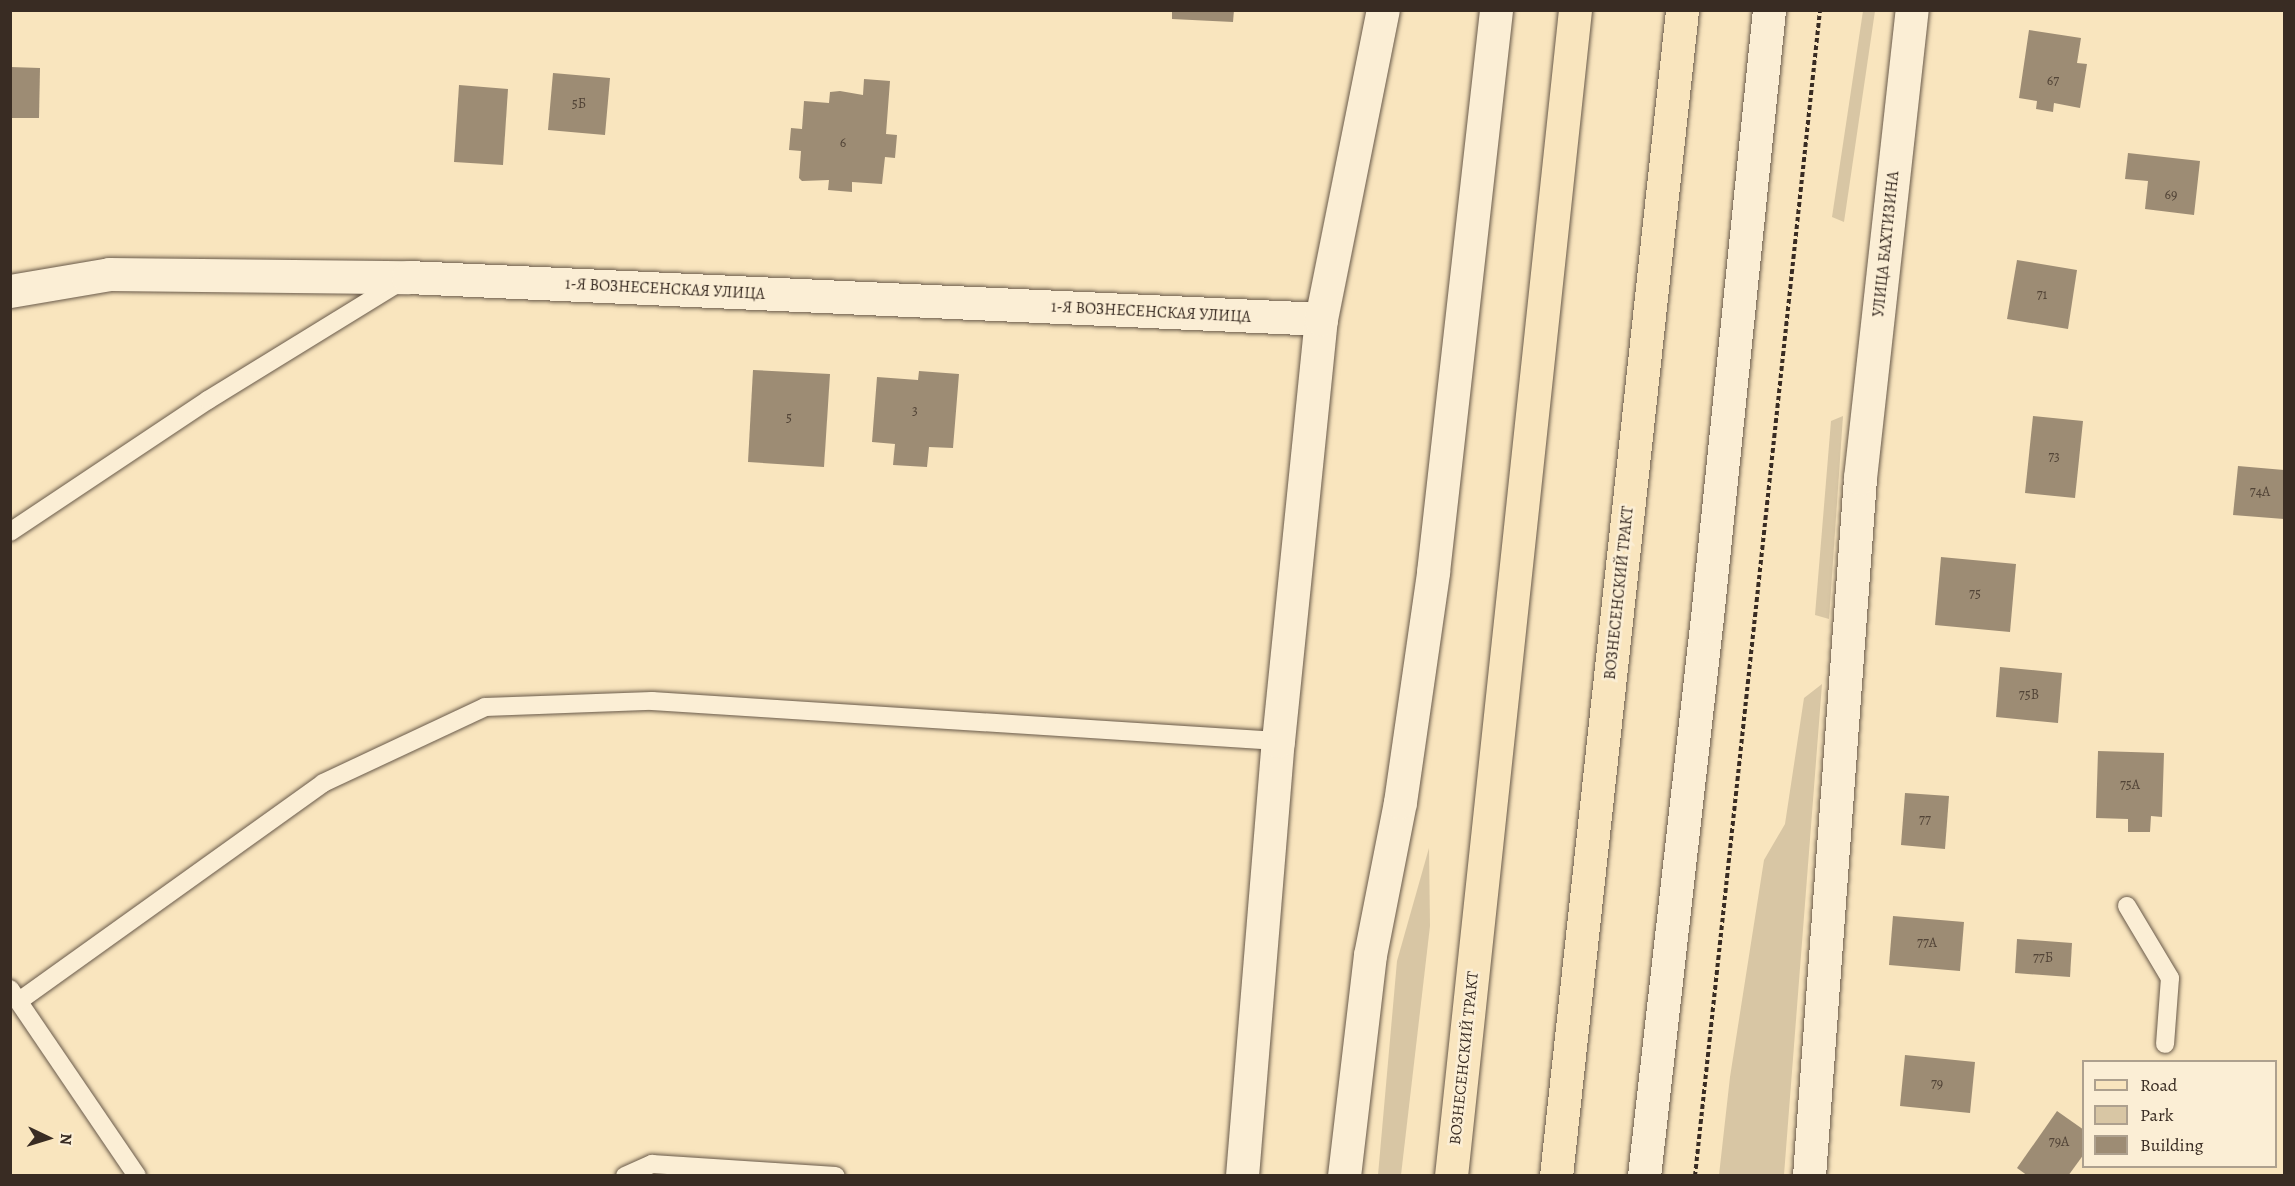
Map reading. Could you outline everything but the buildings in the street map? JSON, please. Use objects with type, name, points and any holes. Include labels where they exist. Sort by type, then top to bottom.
[{"type":"main road","name":"ВОЗНЕСЕНСКИЙ ТРАКТ","points":[[1451,1176],[1575,10]]},
{"type":"main road","name":"ВОЗНЕСЕНСКИЙ ТРАКТ","points":[[1556,1176],[1682,10]]},
{"type":"street","points":[[1242,1176],[1278,741],[1321,320],[1383,10]]},
{"type":"street","points":[[1344,1176],[1370,955],[1400,802],[1432,572],[1496,10]]},
{"type":"street","points":[[1644,1176],[1707,617],[1769,10]]},
{"type":"street","name":"УЛИЦА БАХТИЗИНА","points":[[1809,1176],[1860,478],[1912,10]]},
{"type":"street","name":"1-Я ВОЗНЕСЕНСКАЯ УЛИЦА","points":[[10,291],[109,274],[408,277],[1321,320]]},
{"type":"lane","points":[[10,532],[208,400],[408,277]]},
{"type":"lane","points":[[137,1176],[15,995],[323,783],[485,707],[652,701],[1278,741]]},
{"type":"lane","points":[[2127,906],[2170,978],[2165,1044]]},
{"type":"lane","points":[[625,1176],[652,1164],[836,1176]]},
{"type":"path","points":[[1695,1176],[1820,10]]},
{"type":"green space","points":[[1863,11],[1875,11],[1844,222],[1832,217]]},
{"type":"green space","points":[[1843,416],[1829,619],[1815,615],[1831,421]]},
{"type":"green space","points":[[1822,684],[1784,1175],[1719,1175],[1730,1077],[1764,860],[1785,824],[1804,698]]},
{"type":"green space","points":[[1429,848],[1430,926],[1401,1175],[1378,1175],[1397,961]]}]
